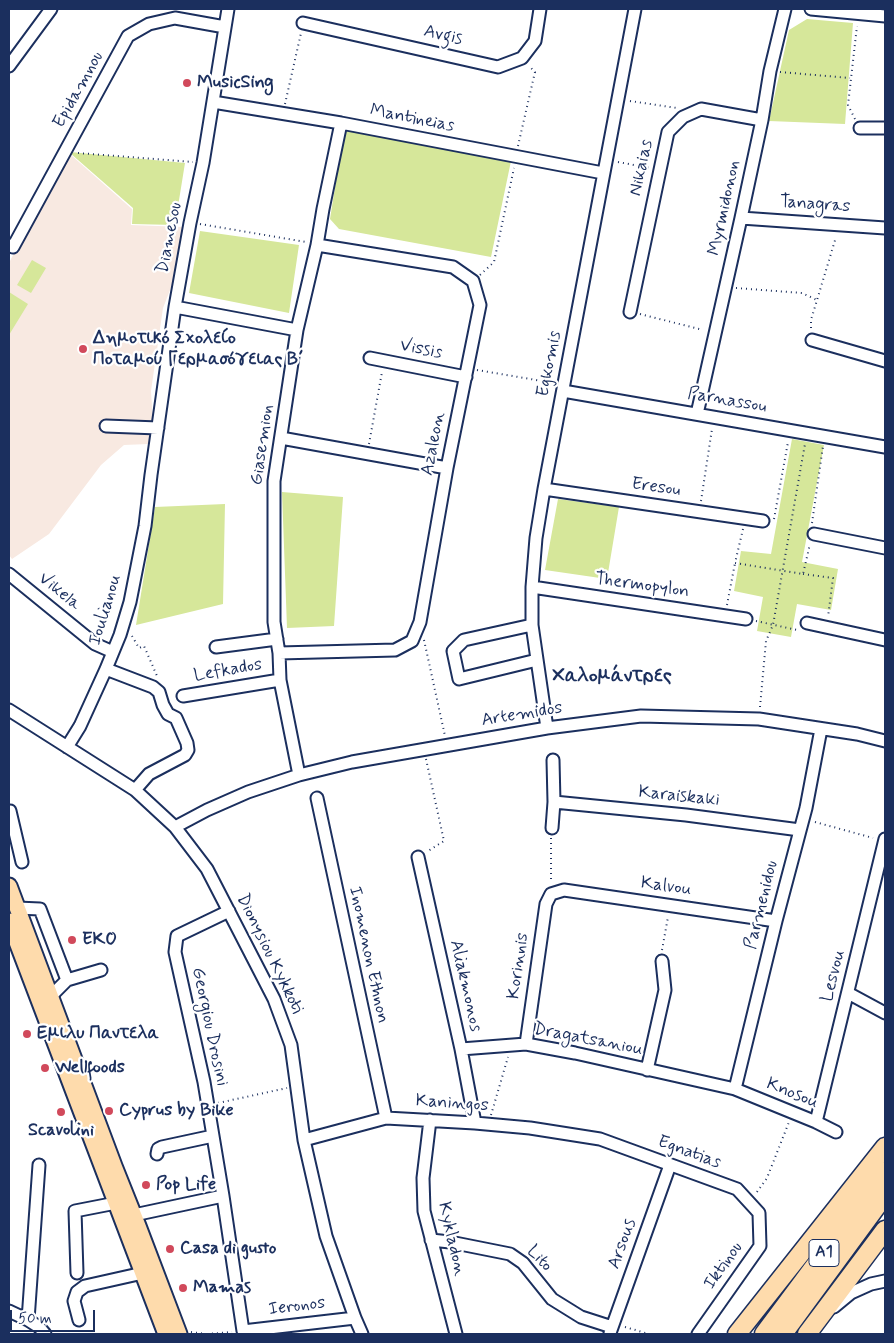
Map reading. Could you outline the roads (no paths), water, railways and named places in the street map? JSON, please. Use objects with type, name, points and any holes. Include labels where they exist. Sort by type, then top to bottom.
[{"type":"highway","points":[[737,1334],[885,1147]]},
{"type":"highway","name":"A1","points":[[764,1334],[885,1172]]},
{"type":"highway","name":"A1","points":[[783,1334],[885,1195]]},
{"type":"highway","points":[[809,1334],[885,1230]]},
{"type":"main road","points":[[9,886],[179,1334]]},
{"type":"main road","points":[[9,921],[166,1334]]},
{"type":"street","points":[[9,66],[51,9]]},
{"type":"street","name":"Diamesou","points":[[151,475],[175,307],[203,163],[228,9]]},
{"type":"street","name":"Avgis","points":[[303,23],[498,67],[522,58],[535,41],[540,9]]},
{"type":"street","name":"Egkomis","points":[[547,728],[532,625],[532,588],[536,538],[635,9]]},
{"type":"street","name":"Myrmidonon","points":[[697,414],[785,9]]},
{"type":"street","points":[[811,9],[885,16]]},
{"type":"street","name":"Epidamnou","points":[[9,245],[14,247],[128,36],[149,24],[176,18],[225,27]]},
{"type":"street","name":"Mantineias","points":[[213,102],[341,123],[603,174]]},
{"type":"street","name":"Nikaias","points":[[630,312],[668,132],[683,117],[701,109],[762,120]]},
{"type":"street","name":"Giasemion","points":[[299,775],[280,680],[279,653],[274,622],[274,481],[297,330],[317,244],[341,123]]},
{"type":"street","points":[[860,128],[885,128]]},
{"type":"street","name":"Tanagras","points":[[741,218],[885,228]]},
{"type":"street","name":"Azaleon","points":[[279,653],[395,650],[412,641],[420,622],[447,468],[480,305],[473,281],[453,267],[317,244]]},
{"type":"street","points":[[175,307],[297,330]]},
{"type":"street","points":[[812,340],[885,361]]},
{"type":"street","name":"Vissis","points":[[370,358],[466,373]]},
{"type":"street","name":"Parnassou","points":[[563,388],[885,447]]},
{"type":"street","points":[[106,426],[158,428]]},
{"type":"street","points":[[281,438],[447,468]]},
{"type":"street","name":"Ioulianou","points":[[67,747],[80,726],[106,669],[124,623],[145,526],[151,475]]},
{"type":"street","name":"Eresou","points":[[544,489],[763,521]]},
{"type":"street","points":[[814,534],[885,548]]},
{"type":"street","name":"Vikela","points":[[9,574],[94,644],[113,652]]},
{"type":"street","name":"Thermopylon","points":[[532,588],[746,618]]},
{"type":"street","points":[[807,623],[885,640]]},
{"type":"street","points":[[532,625],[464,640],[453,651],[458,679],[537,660]]},
{"type":"street","points":[[216,647],[277,639]]},
{"type":"street","points":[[106,669],[153,687],[159,692],[163,705],[168,714],[176,718],[187,743],[188,750],[185,755],[149,774],[135,790]]},
{"type":"street","name":"Lefkados","points":[[182,696],[280,680]]},
{"type":"street","name":"Dionysiou Kykkoti","points":[[9,710],[135,790],[175,826],[207,869],[274,999],[291,1045],[304,1140],[326,1236],[362,1334]]},
{"type":"street","name":"Artemidos","points":[[175,826],[248,792],[299,775],[352,762],[547,728],[641,716],[759,719],[857,734],[885,741]]},
{"type":"street","name":"Parmenidou","points":[[735,1089],[801,824],[821,729]]},
{"type":"street","points":[[551,829],[554,802],[554,760]]},
{"type":"street","name":"Inomenon Ethnon","points":[[317,798],[386,1118]]},
{"type":"street","name":"Karaiskaki","points":[[554,802],[801,824]]},
{"type":"street","points":[[9,811],[22,862]]},
{"type":"street","name":"Lesvou","points":[[816,1122],[885,840]]},
{"type":"street","name":"Aliakmonos","points":[[418,857],[461,1049],[475,1123]]},
{"type":"street","name":"Kalvou","points":[[551,894],[564,890],[776,921]]},
{"type":"street","name":"Korinnis","points":[[526,1044],[546,904],[551,894]]},
{"type":"street","points":[[17,908],[40,909],[67,980]]},
{"type":"street","name":"Georgiou Drosini","points":[[229,911],[177,936],[175,952],[202,1072],[243,1331]]},
{"type":"street","name":"Dragatsaniou","points":[[647,1070],[665,990],[662,961]]},
{"type":"street","points":[[51,996],[67,980],[101,970]]},
{"type":"street","points":[[848,993],[885,1013]]},
{"type":"street","name":"Dragatsaniou","points":[[461,1049],[526,1044],[575,1053],[735,1089]]},
{"type":"street","name":"Knosou","points":[[735,1089],[836,1132]]},
{"type":"street","name":"Kaningos","points":[[304,1140],[386,1118],[530,1128],[600,1139]]},
{"type":"street","name":"Kykladon","points":[[430,1120],[423,1178],[424,1211],[456,1334]]},
{"type":"street","points":[[157,1154],[158,1149],[162,1147],[213,1136]]},
{"type":"street","name":"Egnatias","points":[[600,1139],[737,1189],[759,1213]]},
{"type":"street","name":"Arsous","points":[[611,1328],[670,1165]]},
{"type":"street","points":[[28,1320],[39,1166]]},
{"type":"street","points":[[134,1215],[223,1196]]},
{"type":"street","points":[[77,1273],[75,1211],[116,1203]]},
{"type":"street","name":"Iktinou","points":[[698,1334],[760,1246],[759,1213]]},
{"type":"street","name":"Lito","points":[[431,1240],[510,1254],[523,1263],[552,1299],[581,1317],[611,1328]]},
{"type":"street","points":[[79,1320],[74,1300],[77,1292],[85,1286],[143,1273]]},
{"type":"street","points":[[809,1334],[835,1306],[851,1293],[871,1284],[885,1281]]},
{"type":"street","points":[[9,1311],[39,1327],[45,1334]]},
{"type":"street","name":"Ieronos","points":[[243,1331],[355,1318]]},
{"type":"place","name":"MusicSing","points":[[187,83]]},
{"type":"place","name":"Δημοτικό Σχολείο Ποταμού Γερμασόγειας Β΄","points":[[83,349]]},
{"type":"place","name":"EKO","points":[[72,940]]},
{"type":"place","name":"Εμιλυ Παντελα","points":[[27,1034]]},
{"type":"place","name":"Wellfoods","points":[[45,1068]]},
{"type":"place","name":"Cyprus by Bike","points":[[109,1111]]},
{"type":"place","name":"Scavolini","points":[[61,1112]]},
{"type":"place","name":"Pop Life","points":[[146,1185]]},
{"type":"place","name":"Casa di gusto","points":[[170,1249]]},
{"type":"place","name":"Mamas","points":[[183,1288]]},
{"type":"district","name":"Χαλομάντρες","points":[[612,677]]}]
